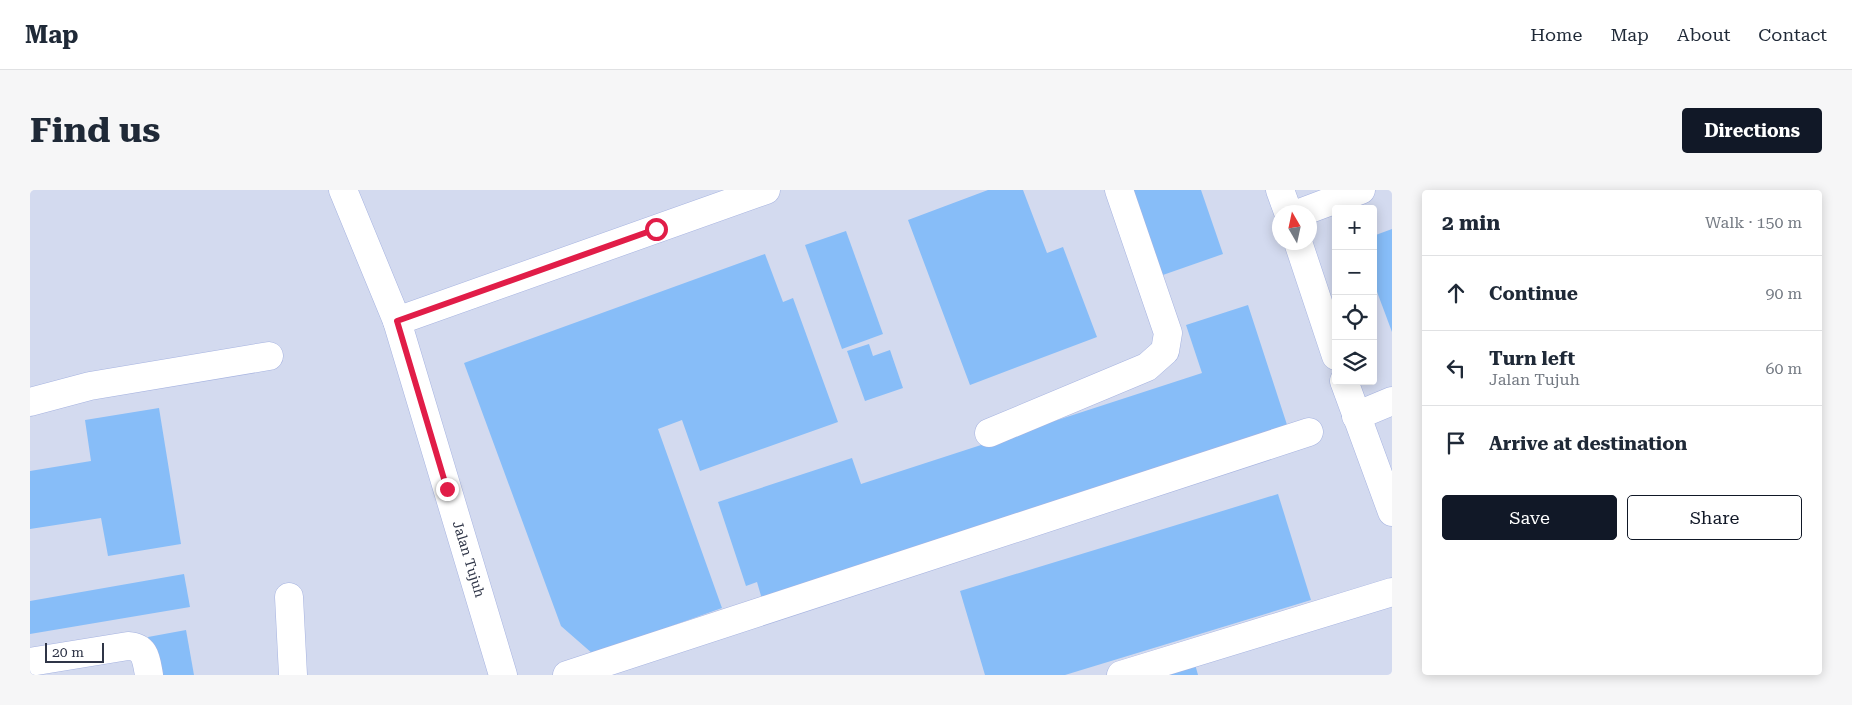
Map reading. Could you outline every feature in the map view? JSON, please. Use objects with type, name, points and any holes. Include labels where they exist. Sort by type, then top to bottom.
[{"type":"street","name":"Jalan Tujuh","points":[[343,190],[397,321],[503,675]]},
{"type":"street","points":[[397,321],[766,190]]},
{"type":"street","points":[[989,433],[1147,367],[1165,351],[1168,333],[1119,190]]},
{"type":"street","points":[[1280,190],[1285,205]]},
{"type":"street","points":[[1317,206],[1361,190]]},
{"type":"street","points":[[1301,250],[1332,344]]},
{"type":"street","points":[[30,402],[90,386],[269,356]]},
{"type":"street","points":[[1345,385],[1392,512]]},
{"type":"street","points":[[1356,416],[1392,401]]},
{"type":"street","points":[[567,675],[1309,432]]},
{"type":"street","points":[[1121,675],[1392,592]]},
{"type":"street","points":[[289,596],[293,675]]},
{"type":"street","points":[[30,662],[137,646],[142,650],[149,675]]},
{"type":"shaded area","points":[[30,190],[1392,190],[1392,675],[30,675]]},
{"type":"building","points":[[988,190],[1023,190],[1047,253],[1063,247],[1097,337],[970,385],[908,220]]},
{"type":"building","points":[[1130,190],[1201,190],[1223,254],[1160,276]]},
{"type":"building","points":[[1392,229],[1392,332],[1377,292],[1377,235]]},
{"type":"building","points":[[846,231],[883,334],[842,349],[805,245]]},
{"type":"building","points":[[765,254],[783,302],[793,298],[838,422],[700,471],[682,420],[658,429],[722,608],[593,654],[561,626],[464,363]]},
{"type":"building","points":[[1248,305],[1290,434],[764,606],[757,582],[746,586],[718,502],[852,458],[861,484],[1202,373],[1186,325]]},
{"type":"building","points":[[869,344],[873,356],[890,350],[903,388],[865,401],[847,351]]},
{"type":"building","points":[[159,408],[181,544],[108,556],[101,518],[30,529],[30,471],[91,461],[85,420]]},
{"type":"building","points":[[1278,494],[1311,600],[1065,675],[985,675],[960,591]]},
{"type":"building","points":[[184,574],[190,607],[30,634],[30,601]]},
{"type":"building","points":[[186,630],[194,675],[155,675],[148,637]]},
{"type":"building","points":[[1195,664],[1198,675],[1159,675]]},
{"type":"route","points":[[447,489],[397,321],[656,229]]}]
